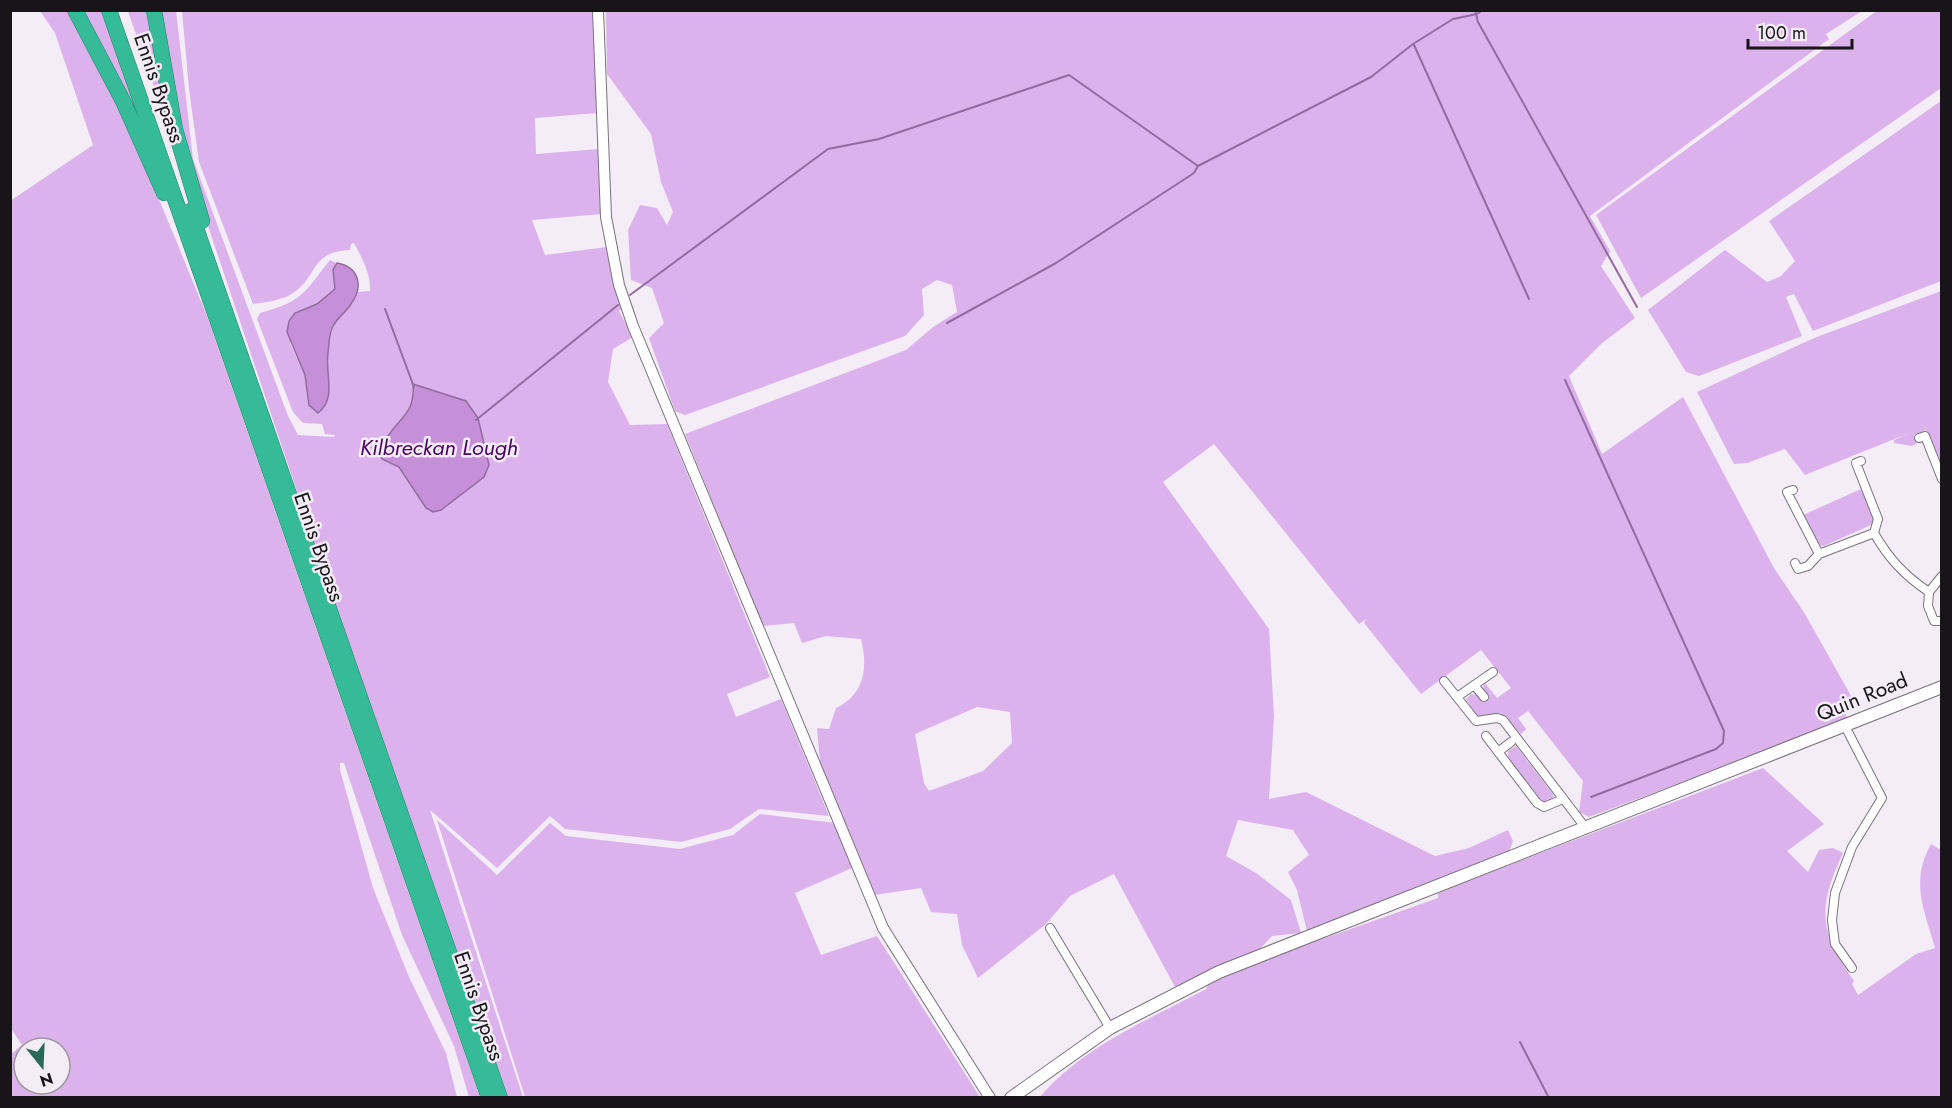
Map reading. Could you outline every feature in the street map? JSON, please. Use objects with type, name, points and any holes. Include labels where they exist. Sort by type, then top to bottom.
[{"type":"highway","points":[[75,10],[123,101],[191,250]]},
{"type":"highway","name":"Ennis Bypass","points":[[109,10],[489,1098]]},
{"type":"highway","name":"Ennis Bypass","points":[[120,10],[214,273],[500,1098]]},
{"type":"highway","points":[[154,10],[174,129],[211,250],[214,273]]},
{"type":"main road","name":"Quin Road","points":[[1011,1098],[1110,1028],[1219,972],[1941,687]]},
{"type":"street","points":[[598,10],[606,217],[619,285],[633,326],[830,795],[870,900],[883,928],[990,1098]]},
{"type":"street","points":[[1919,438],[1925,436],[1941,478]]},
{"type":"street","points":[[1861,461],[1856,463],[1878,519],[1874,533],[1889,559],[1929,592]]},
{"type":"street","points":[[1792,490],[1787,492],[1819,554]]},
{"type":"street","points":[[1795,563],[1798,569],[1808,566],[1819,554],[1874,533]]},
{"type":"street","points":[[1941,576],[1929,592],[1928,606],[1934,621],[1941,621]]},
{"type":"street","points":[[1457,697],[1493,672]]},
{"type":"street","points":[[1444,681],[1476,721],[1497,718],[1503,720],[1585,827]]},
{"type":"street","points":[[1474,685],[1484,697]]},
{"type":"street","points":[[1845,726],[1882,798],[1852,846],[1835,893],[1832,920],[1835,944],[1852,968]]},
{"type":"street","points":[[1486,736],[1544,807],[1563,799]]},
{"type":"street","points":[[1498,752],[1511,742]]},
{"type":"street","points":[[1050,928],[1110,1028]]},
{"type":"shaded area","points":[[1878,10],[1941,11],[1941,88],[1641,298],[1596,215]]},
{"type":"shaded area","points":[[40,11],[71,11],[126,119],[207,316],[480,1097],[469,1097],[454,1046],[402,935],[344,763],[340,763],[373,888],[409,977],[446,1053],[457,1097],[11,1097],[12,1053],[12,1096],[72,1096],[72,1036],[16,1036],[10,1027],[10,201],[93,145],[55,33]]},
{"type":"shaded area","points":[[80,11],[101,11],[159,172]]},
{"type":"shaded area","points":[[128,11],[151,11],[182,168]]},
{"type":"shaded area","points":[[160,11],[176,11],[193,159],[288,416],[298,435],[334,437],[335,435],[325,434],[322,424],[303,423],[293,412],[257,319],[260,313],[274,309],[301,295],[330,260],[337,263],[333,270],[335,289],[317,304],[295,313],[290,343],[305,375],[309,405],[318,413],[329,397],[326,361],[330,334],[336,321],[358,292],[370,291],[365,266],[354,243],[351,244],[350,250],[327,255],[321,260],[293,293],[278,299],[253,304],[199,162],[182,11],[594,11],[597,113],[535,118],[536,154],[599,149],[602,214],[532,220],[545,255],[607,247],[623,308],[619,311],[633,337],[613,349],[608,382],[630,425],[667,424],[770,677],[727,694],[736,717],[781,699],[829,816],[759,809],[730,829],[681,842],[565,829],[550,816],[497,868],[430,810],[523,1097],[508,1097],[326,578],[204,214],[186,153]]},
{"type":"shaded area","points":[[606,11],[1862,11],[1826,34],[1829,39],[1590,216],[1610,251],[1601,266],[1635,318],[1601,344],[1569,376],[1602,454],[1683,397],[1774,568],[1805,614],[1855,703],[1843,708],[1848,720],[1589,817],[1579,812],[1583,781],[1528,711],[1518,718],[1526,729],[1521,734],[1500,713],[1478,718],[1466,699],[1471,694],[1477,695],[1482,700],[1487,696],[1483,690],[1484,682],[1497,698],[1511,688],[1481,650],[1421,694],[1364,623],[1366,619],[1359,624],[1214,444],[1163,482],[1269,629],[1274,716],[1269,799],[1306,792],[1435,856],[1469,848],[1508,830],[1513,841],[1509,852],[1307,931],[1297,890],[1288,872],[1309,855],[1293,830],[1238,820],[1226,856],[1256,873],[1291,900],[1301,933],[1272,936],[1256,953],[1175,987],[1114,874],[1070,896],[1046,924],[978,978],[962,945],[957,914],[931,912],[921,888],[874,895],[820,762],[817,728],[829,729],[836,708],[853,695],[862,679],[864,660],[861,639],[826,636],[802,643],[794,623],[763,626],[685,434],[906,350],[933,327],[957,312],[952,285],[937,280],[922,289],[924,315],[905,336],[685,415],[675,411],[649,338],[664,323],[652,288],[631,280],[628,230],[640,205],[657,208],[667,225],[673,212],[661,182],[651,134],[607,74]],"holes":[[[977,707],[1010,712],[1012,743],[983,771],[929,791],[924,783],[915,734]]]},
{"type":"shaded area","points":[[1941,101],[1941,281],[1813,331],[1794,294],[1786,297],[1802,336],[1699,376],[1686,372],[1648,310],[1725,250],[1767,282],[1781,276],[1795,261],[1769,221]]},
{"type":"shaded area","points":[[1941,291],[1941,469],[1926,430],[1914,435],[1917,443],[1912,446],[1894,443],[1894,440],[1912,432],[1805,475],[1785,449],[1747,463],[1734,464],[1697,392],[1814,338]]},
{"type":"shaded area","points":[[1861,489],[1874,519],[1873,524],[1824,546],[1819,545],[1803,515]]},
{"type":"shaded area","points":[[1516,746],[1553,794],[1553,801],[1548,804],[1542,803],[1508,758],[1508,751]]},
{"type":"shaded area","points":[[1763,768],[1824,824],[1787,851],[1808,872],[1819,850],[1833,848],[1843,853],[1829,889],[1826,919],[1834,948],[1854,981],[1852,984],[1858,995],[1916,954],[1935,948],[1923,908],[1920,883],[1921,871],[1931,844],[1941,850],[1941,1097],[1039,1098],[1056,1080],[1095,1049],[1206,989],[1209,983],[1291,950],[1438,898],[1438,892]]},
{"type":"shaded area","points":[[760,814],[836,823],[852,868],[795,893],[821,955],[877,936],[980,1097],[525,1097],[437,820],[497,875],[550,823],[566,836],[680,849],[733,835]]},
{"type":"water","points":[[337,263],[355,273],[358,284],[355,297],[331,332],[327,362],[329,393],[324,407],[318,413],[309,405],[305,375],[287,332],[289,321],[295,313],[317,304],[335,289],[333,270]]},
{"type":"water","name":"Kilbreckan Lough","points":[[413,384],[466,401],[478,418],[489,465],[484,477],[441,510],[433,512],[426,508],[399,467],[382,459],[379,454],[393,429],[410,408]]},
{"type":"waterway","points":[[1475,10],[1478,22],[1637,307]]},
{"type":"waterway","points":[[947,323],[1056,263],[1194,173],[1198,166],[1371,77],[1413,44],[1453,19],[1477,14],[1483,10]]},
{"type":"waterway","points":[[1414,45],[1529,299]]},
{"type":"waterway","points":[[630,295],[828,149],[879,139],[1069,75],[1198,166]]},
{"type":"waterway","points":[[476,420],[618,305]]},
{"type":"waterway","points":[[385,309],[414,387]]},
{"type":"waterway","points":[[1565,380],[1724,731],[1723,743],[1716,749],[1591,797]]},
{"type":"waterway","points":[[1520,1042],[1549,1098]]}]
